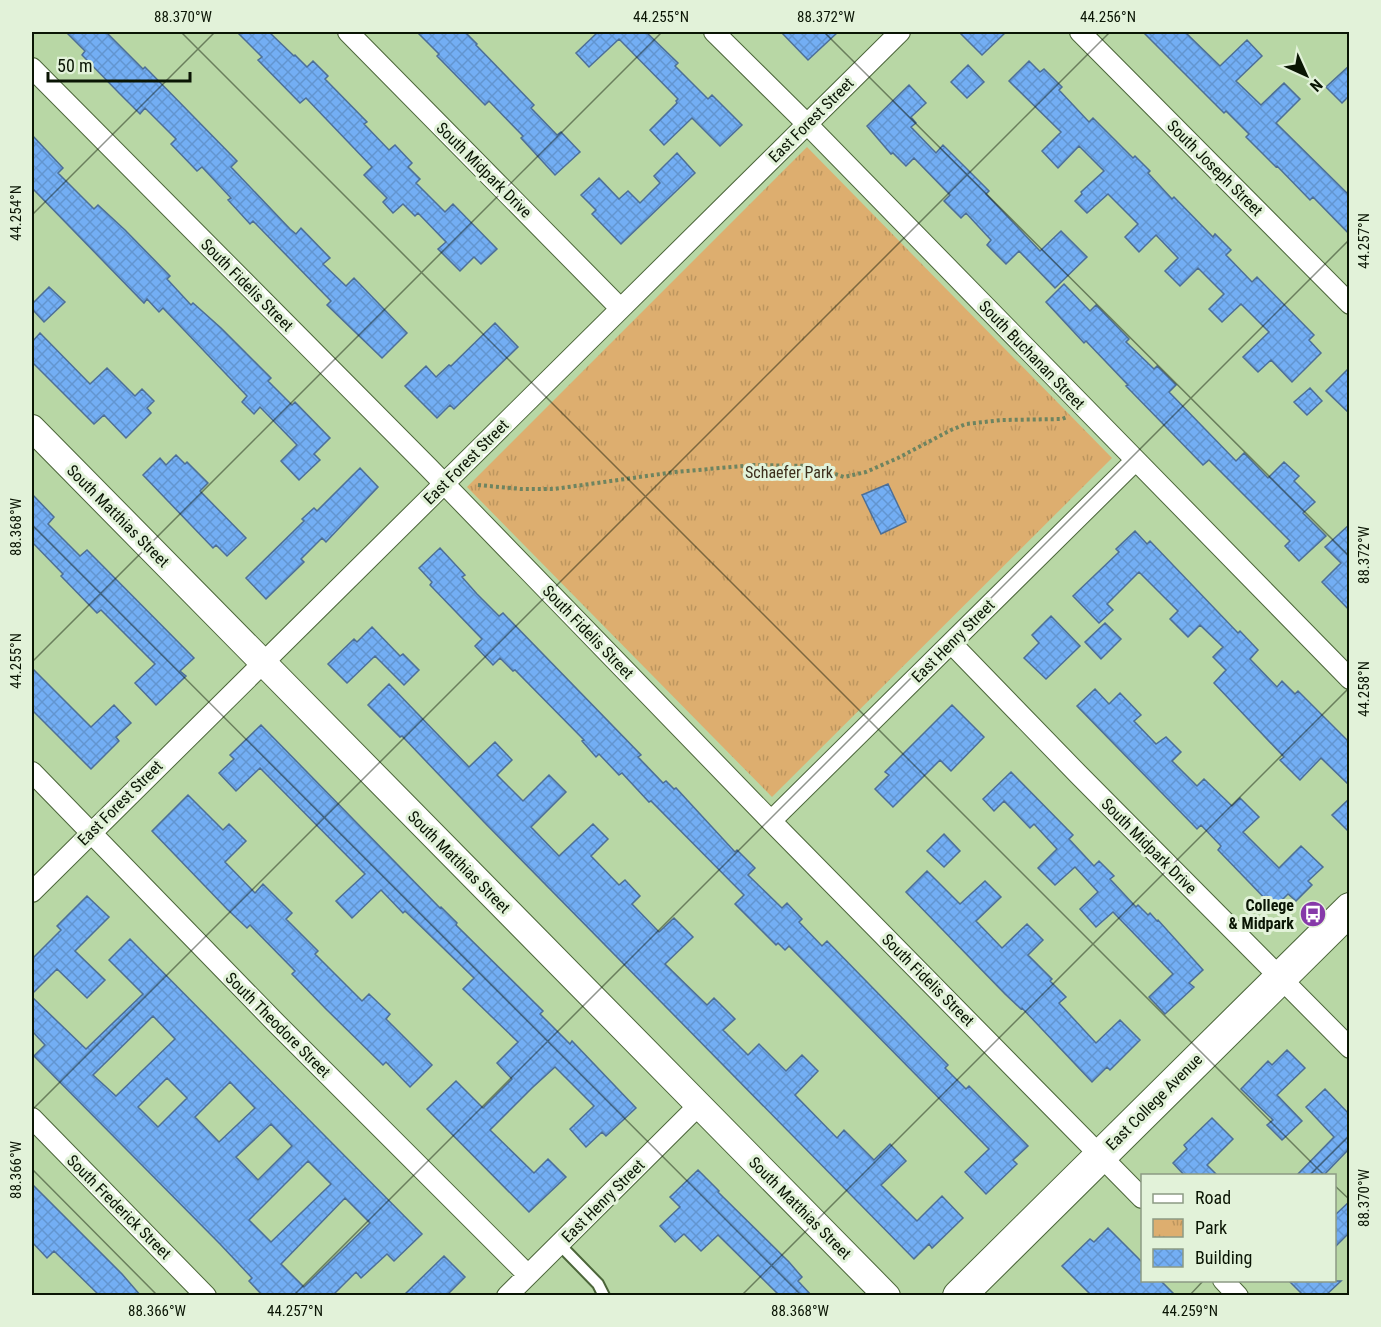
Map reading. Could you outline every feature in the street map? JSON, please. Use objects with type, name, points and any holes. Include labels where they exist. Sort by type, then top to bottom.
[{"type":"main road","name":"East College Avenue","points":[[959,1296],[1350,909]]},
{"type":"street","name":"South Midpark Drive","points":[[348,32],[620,308]]},
{"type":"street","name":"South Buchanan Street","points":[[714,32],[807,124],[1350,680]]},
{"type":"street","name":"East Forest Street","points":[[32,892],[90,832],[900,32]]},
{"type":"street","name":"South Joseph Street","points":[[1080,32],[1350,304]]},
{"type":"street","name":"South Fidelis Street","points":[[32,68],[444,484],[1141,1196]]},
{"type":"street","name":"South Matthias Street","points":[[32,428],[887,1296]]},
{"type":"street","name":"East Henry Street","points":[[771,820],[1134,461]]},
{"type":"street","name":"South Midpark Drive","points":[[951,643],[1078,775],[1350,1048]]},
{"type":"street","name":"South Theodore Street","points":[[32,772],[274,1021],[528,1275]]},
{"type":"street","name":"East Henry Street","points":[[507,1296],[699,1106]]},
{"type":"street","name":"South Frederick Street","points":[[32,1118],[206,1296]]},
{"type":"street","points":[[1224,1282],[1238,1296]]},
{"type":"lane","points":[[559,1244],[598,1284],[604,1296]]},
{"type":"path","points":[[478,485],[554,489],[675,472],[754,465],[811,466],[843,477],[866,472],[966,424],[1002,420],[1062,419],[1084,409]]},
{"type":"green space","name":"Schaefer Park","points":[[807,147],[1112,458],[772,797],[467,487]]},
{"type":"building","points":[[66,32],[106,32],[143,69],[145,67],[237,161],[231,167],[290,229],[296,234],[301,228],[330,258],[323,264],[346,286],[354,278],[407,333],[382,358],[327,305],[331,301],[253,221],[250,224],[228,200],[231,198],[202,167],[197,171],[171,144],[176,139],[145,108],[140,114],[82,55],[85,51]]},
{"type":"building","points":[[237,32],[269,32],[307,67],[313,61],[328,76],[325,79],[367,122],[364,124],[389,150],[395,145],[412,163],[408,167],[420,179],[416,183],[445,212],[453,204],[497,249],[481,264],[474,257],[460,271],[438,249],[446,242],[418,213],[415,216],[403,204],[393,213],[383,202],[387,198],[364,175],[372,167],[306,98],[300,103],[258,60],[262,57]]},
{"type":"building","points":[[417,32],[465,32],[534,105],[531,108],[557,135],[561,132],[580,152],[555,175],[521,138],[523,136],[489,101],[485,105]]},
{"type":"building","points":[[598,32],[646,32],[678,63],[675,66],[708,99],[712,95],[742,125],[720,146],[692,118],[664,145],[650,130],[677,103],[678,99],[619,39],[589,67],[576,53]]},
{"type":"building","points":[[781,32],[838,32],[808,60]]},
{"type":"building","points":[[959,32],[1006,32],[982,55]]},
{"type":"building","points":[[1143,32],[1185,32],[1220,66],[1247,40],[1262,56],[1236,81],[1261,105],[1284,83],[1300,99],[1276,123],[1350,196],[1350,235],[1313,197],[1310,200],[1276,167],[1246,137],[1249,134],[1226,111],[1224,113]]},
{"type":"building","points":[[1029,61],[1040,72],[1044,69],[1062,87],[1059,90],[1089,122],[1093,118],[1133,158],[1135,156],[1172,199],[1174,197],[1213,237],[1215,234],[1231,250],[1226,255],[1252,282],[1257,277],[1314,335],[1309,340],[1321,353],[1292,382],[1271,360],[1258,372],[1243,357],[1269,332],[1241,304],[1222,322],[1209,309],[1224,294],[1198,268],[1180,286],[1165,271],[1178,258],[1156,235],[1139,252],[1125,237],[1138,224],[1108,194],[1087,213],[1075,201],[1082,194],[1081,192],[1104,171],[1079,146],[1058,168],[1042,151],[1061,132],[1009,81]]},
{"type":"building","points":[[968,65],[984,82],[967,98],[951,82]]},
{"type":"building","points":[[1350,65],[1350,95],[1342,103],[1326,87]]},
{"type":"building","points":[[909,85],[926,103],[911,117],[916,123],[911,127],[936,153],[943,145],[989,191],[986,194],[1040,251],[1061,231],[1087,257],[1055,288],[1019,251],[1006,264],[987,245],[991,240],[966,213],[961,218],[944,201],[950,195],[914,158],[906,166],[893,153],[891,154],[867,126]]},
{"type":"building","points":[[32,135],[63,168],[58,173],[94,209],[98,205],[125,230],[170,276],[167,279],[191,305],[193,303],[221,328],[271,378],[268,381],[292,405],[295,402],[330,438],[314,454],[320,460],[299,480],[281,461],[297,445],[260,407],[254,414],[242,402],[247,396],[163,308],[159,312],[147,299],[144,303],[32,188]]},
{"type":"building","points":[[677,153],[695,173],[621,244],[592,214],[596,210],[581,195],[599,178],[619,199],[628,191],[640,203],[660,183],[654,176]]},
{"type":"building","points":[[1064,284],[1090,311],[1096,305],[1129,339],[1126,342],[1154,369],[1157,366],[1176,385],[1169,392],[1236,461],[1244,453],[1268,478],[1284,462],[1299,476],[1294,481],[1315,502],[1303,513],[1326,536],[1299,561],[1285,546],[1290,541],[1209,460],[1203,465],[1046,302]]},
{"type":"building","points":[[49,287],[65,302],[44,322],[32,309],[32,304]]},
{"type":"building","points":[[495,323],[518,347],[454,409],[450,405],[437,418],[405,386],[426,366],[436,377],[449,365],[451,366]]},
{"type":"building","points":[[40,333],[90,384],[107,368],[135,396],[142,389],[154,401],[147,408],[151,413],[126,438],[104,415],[94,424],[32,362],[32,342]]},
{"type":"building","points":[[1350,367],[1350,414],[1326,391]]},
{"type":"building","points":[[1310,388],[1322,401],[1307,415],[1294,402]]},
{"type":"building","points":[[176,455],[185,464],[187,462],[208,483],[200,491],[246,538],[227,556],[216,545],[213,548],[143,475],[160,458],[166,465]]},
{"type":"building","points":[[360,468],[378,487],[326,542],[322,538],[301,559],[304,562],[266,599],[246,578],[304,521],[302,519],[314,508],[317,511]]},
{"type":"building","points":[[888,484],[906,522],[881,534],[862,495]]},
{"type":"building","points":[[32,494],[54,517],[48,524],[80,556],[87,550],[194,658],[180,671],[186,676],[156,705],[135,683],[155,664],[101,610],[97,613],[32,542]]},
{"type":"building","points":[[1350,524],[1350,611],[1322,582],[1341,563],[1325,547]]},
{"type":"building","points":[[1135,531],[1147,544],[1150,541],[1238,633],[1240,631],[1258,650],[1250,659],[1277,687],[1282,681],[1295,694],[1298,691],[1350,743],[1350,786],[1321,758],[1300,780],[1280,760],[1284,757],[1214,683],[1226,670],[1213,657],[1223,647],[1200,625],[1188,637],[1170,619],[1178,611],[1139,572],[1107,604],[1113,610],[1099,623],[1073,596],[1119,552],[1116,549]]},
{"type":"building","points":[[440,548],[465,575],[462,577],[477,594],[499,616],[503,613],[641,755],[638,757],[663,783],[666,781],[674,789],[676,788],[735,852],[737,850],[755,868],[748,875],[782,908],[787,903],[802,919],[799,922],[822,946],[827,941],[948,1065],[945,1068],[966,1089],[969,1086],[1028,1146],[1013,1160],[1017,1164],[986,1194],[965,1172],[989,1149],[789,946],[785,950],[778,943],[776,945],[735,904],[744,895],[651,801],[649,802],[622,773],[619,775],[599,754],[596,757],[582,741],[584,740],[515,670],[513,671],[500,658],[493,665],[475,646],[482,639],[430,585],[432,582],[419,568]]},
{"type":"building","points":[[1051,616],[1080,646],[1046,679],[1024,658],[1039,643],[1032,635]]},
{"type":"building","points":[[1105,623],[1121,639],[1101,659],[1085,642]]},
{"type":"building","points":[[372,627],[400,656],[403,654],[419,670],[404,685],[375,656],[347,683],[328,664],[354,639],[357,642]]},
{"type":"building","points":[[32,668],[91,727],[114,705],[131,723],[116,737],[119,741],[91,769],[32,710]]},
{"type":"building","points":[[389,684],[469,767],[495,742],[512,760],[497,775],[523,801],[549,775],[566,792],[531,827],[559,856],[593,824],[608,839],[591,856],[619,885],[625,880],[640,896],[632,904],[659,932],[674,918],[693,937],[665,964],[707,1005],[714,998],[735,1019],[723,1030],[748,1055],[759,1044],[786,1071],[802,1055],[818,1071],[795,1095],[837,1138],[844,1130],[874,1160],[890,1144],[906,1161],[881,1185],[917,1221],[942,1196],[963,1218],[932,1248],[929,1244],[914,1259],[402,736],[400,737],[368,705]]},
{"type":"building","points":[[1095,689],[1109,704],[1120,693],[1141,715],[1134,721],[1156,744],[1166,737],[1181,752],[1172,761],[1197,786],[1204,779],[1232,806],[1240,798],[1259,817],[1243,832],[1279,868],[1301,846],[1323,867],[1308,881],[1312,885],[1296,901],[1288,894],[1274,908],[1218,850],[1221,846],[1201,825],[1197,829],[1077,706]]},
{"type":"building","points":[[952,705],[984,737],[951,771],[940,760],[893,807],[875,789],[889,775],[885,772]]},
{"type":"building","points":[[261,725],[543,1011],[540,1014],[570,1044],[572,1041],[636,1108],[606,1136],[602,1132],[586,1147],[570,1129],[594,1106],[555,1067],[532,1088],[490,1130],[534,1173],[548,1159],[566,1177],[529,1212],[427,1109],[456,1081],[483,1108],[512,1079],[497,1063],[518,1042],[463,989],[474,978],[381,890],[352,918],[336,901],[365,874],[260,768],[236,791],[219,773],[234,759],[230,755]]},
{"type":"building","points":[[1011,772],[1073,835],[1069,839],[1094,866],[1099,861],[1114,876],[1110,879],[1136,907],[1138,905],[1148,915],[1150,913],[1158,920],[1203,970],[1189,983],[1194,987],[1165,1014],[1149,997],[1173,974],[1113,912],[1096,927],[1080,909],[1098,892],[1075,867],[1055,885],[1038,868],[1057,849],[1034,824],[1030,828],[1004,801],[994,811],[983,799]]},
{"type":"building","points":[[188,795],[223,830],[229,824],[246,841],[225,862],[255,893],[263,884],[292,913],[286,919],[318,951],[315,954],[362,1001],[369,994],[390,1014],[386,1019],[432,1065],[410,1087],[386,1062],[383,1065],[325,1008],[292,974],[295,971],[250,925],[247,928],[227,909],[152,831]]},
{"type":"building","points":[[1350,798],[1350,833],[1332,815]]},
{"type":"building","points":[[944,834],[960,851],[944,867],[927,851]]},
{"type":"building","points":[[927,871],[960,904],[985,881],[1001,897],[976,921],[1002,948],[1027,924],[1043,940],[1028,955],[1066,997],[1059,1003],[1096,1043],[1120,1020],[1140,1040],[1110,1070],[1107,1067],[1092,1082],[906,892]]},
{"type":"building","points":[[87,896],[109,917],[75,951],[105,980],[87,998],[57,969],[32,994],[32,959],[61,930],[57,926]]},
{"type":"building","points":[[130,939],[422,1234],[394,1261],[387,1254],[361,1278],[356,1272],[332,1296],[263,1296],[249,1281],[252,1278],[220,1244],[34,1056],[45,1045],[32,1031],[32,997],[86,1049],[143,994],[109,960]],"holes":[[[153,1016],[175,1039],[116,1096],[93,1075]],[[167,1078],[187,1098],[158,1127],[138,1107]],[[230,1082],[255,1108],[219,1142],[195,1117]],[[271,1124],[292,1146],[258,1180],[236,1157]],[[308,1161],[331,1184],[271,1242],[249,1220]],[[345,1198],[370,1223],[304,1287],[281,1264]]]},
{"type":"building","points":[[1287,1050],[1305,1068],[1277,1095],[1302,1121],[1282,1140],[1267,1125],[1273,1120],[1241,1089],[1268,1061],[1272,1065]]},
{"type":"building","points":[[1325,1089],[1350,1115],[1350,1153],[1347,1151],[1325,1174],[1298,1174],[1334,1137],[1306,1107]]},
{"type":"building","points":[[1212,1118],[1233,1139],[1207,1165],[1216,1174],[1183,1174],[1173,1163],[1187,1149],[1184,1145]]},
{"type":"building","points":[[698,1170],[789,1262],[802,1277],[798,1281],[812,1296],[780,1296],[718,1235],[701,1251],[684,1234],[675,1242],[660,1226],[680,1207],[670,1197]]},
{"type":"building","points":[[32,1184],[141,1296],[100,1296],[54,1251],[47,1258],[32,1242]]},
{"type":"building","points":[[1350,1201],[1350,1232],[1336,1246],[1336,1214]]},
{"type":"building","points":[[1108,1228],[1141,1261],[1141,1282],[1162,1282],[1176,1296],[1092,1296],[1062,1266],[1090,1239],[1094,1242]]},
{"type":"building","points":[[444,1256],[465,1277],[446,1296],[403,1296]]},
{"type":"building","points":[[1341,1281],[1325,1296],[1304,1296],[1290,1282]]},
{"type":"place","name":"College & Midpark","points":[[1313,914]]}]
